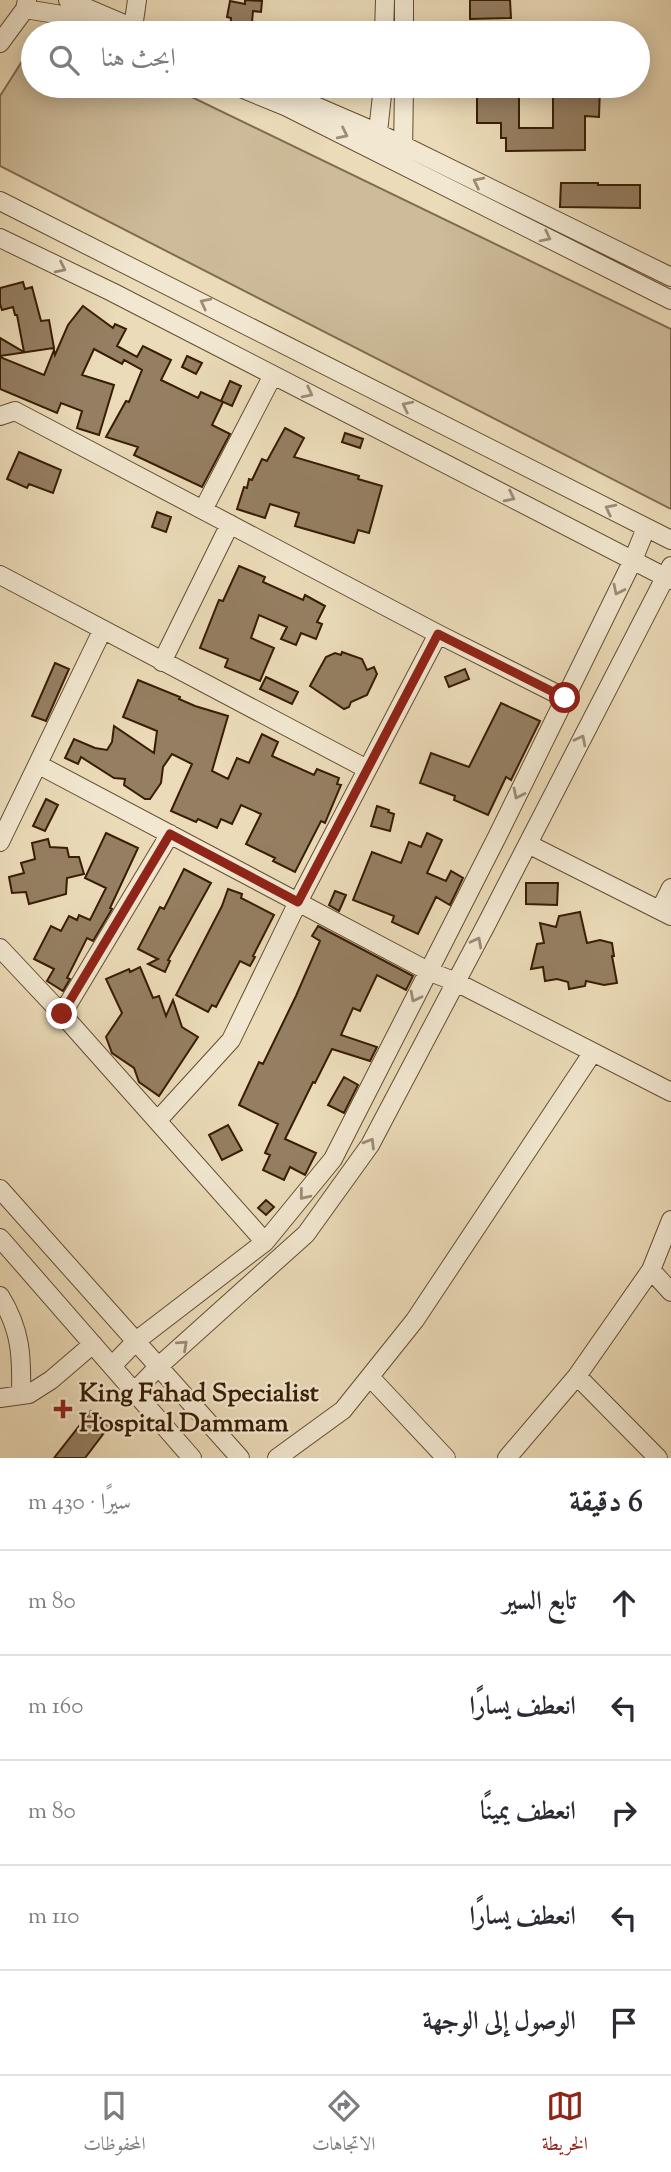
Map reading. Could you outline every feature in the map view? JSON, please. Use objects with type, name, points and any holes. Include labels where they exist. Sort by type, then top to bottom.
[{"type":"street","points":[[68,0],[116,21]]},
{"type":"street","points":[[137,0],[138,21]]},
{"type":"street","points":[[384,21],[385,0]]},
{"type":"street","points":[[404,0],[404,21]]},
{"type":"street","points":[[0,43],[26,4],[80,21]]},
{"type":"street","points":[[265,98],[377,142],[403,146],[671,277]]},
{"type":"street","points":[[291,98],[377,142],[402,164],[671,300]]},
{"type":"street","points":[[377,142],[382,98]]},
{"type":"street","points":[[402,164],[404,98]]},
{"type":"street","points":[[0,201],[671,540]]},
{"type":"street","points":[[0,238],[112,292],[633,560],[669,574],[370,1145],[306,1234],[159,1366],[134,1392]]},
{"type":"street","points":[[203,510],[273,375]]},
{"type":"street","points":[[0,416],[15,411],[565,698]]},
{"type":"street","points":[[162,662],[230,524]]},
{"type":"street","points":[[112,1367],[136,1341],[265,1242],[333,1159],[497,837],[633,560],[646,528]]},
{"type":"street","points":[[0,575],[367,769]]},
{"type":"street","points":[[0,842],[102,631]]},
{"type":"street","points":[[158,1121],[231,1040],[298,902],[438,634]]},
{"type":"street","points":[[39,765],[428,971],[456,982],[671,1092]]},
{"type":"street","points":[[62,1014],[170,834]]},
{"type":"street","points":[[528,844],[665,913],[671,888]]},
{"type":"street","points":[[0,948],[265,1242]]},
{"type":"street","points":[[277,1458],[343,1410],[415,1320],[593,1052]]},
{"type":"street","points":[[0,1189],[240,1458]]},
{"type":"street","points":[[507,1458],[578,1376],[651,1270],[671,1220]]},
{"type":"street","points":[[0,1238],[192,1458]]},
{"type":"street","points":[[651,1270],[671,1292]]},
{"type":"street","points":[[0,1296],[19,1335],[21,1395]]},
{"type":"street","points":[[0,1398],[29,1394],[51,1380],[93,1344]]},
{"type":"street","points":[[578,1376],[658,1458]]},
{"type":"street","points":[[370,1377],[446,1458]]},
{"type":"shaded area","points":[[21,63],[21,98],[194,98],[671,329],[671,509],[0,166],[0,96]]},
{"type":"building","points":[[245,0],[262,1],[261,12],[253,11],[252,21],[231,21],[231,18],[227,17],[230,1],[245,4]]},
{"type":"building","points":[[470,0],[510,0],[511,18],[470,19]]},
{"type":"building","points":[[477,98],[519,98],[519,128],[553,128],[553,98],[600,98],[599,117],[585,116],[585,150],[506,151],[506,138],[501,138],[501,123],[477,123]]},
{"type":"building","points":[[561,183],[640,185],[640,208],[560,207]]},
{"type":"building","points":[[23,282],[25,289],[32,287],[41,321],[49,320],[54,348],[0,356],[0,338],[24,352],[13,307],[2,310],[0,304],[0,288]]},
{"type":"building","points":[[83,306],[113,328],[115,324],[126,329],[117,346],[137,357],[143,346],[171,360],[161,380],[198,398],[201,392],[223,402],[212,425],[230,434],[202,487],[134,455],[138,447],[106,437],[126,401],[129,402],[142,370],[124,360],[122,364],[94,349],[82,375],[114,385],[99,435],[77,428],[82,411],[61,403],[57,413],[0,389],[0,357],[44,375],[68,325]]},
{"type":"building","points":[[187,356],[202,363],[196,374],[182,367]]},
{"type":"building","points":[[230,381],[241,386],[232,406],[221,401]]},
{"type":"building","points":[[285,428],[304,438],[294,457],[359,476],[358,479],[382,486],[369,533],[358,530],[354,543],[295,526],[299,513],[270,504],[265,518],[237,509],[244,487],[247,488],[249,479],[252,480],[262,459],[267,461]]},
{"type":"building","points":[[345,433],[363,439],[360,448],[342,442]]},
{"type":"building","points":[[19,452],[61,470],[53,493],[29,484],[27,488],[7,479]]},
{"type":"building","points":[[157,512],[171,517],[166,532],[152,527]]},
{"type":"building","points":[[239,566],[265,577],[263,582],[303,600],[305,595],[325,606],[317,622],[322,624],[316,639],[301,633],[296,645],[281,639],[287,627],[259,615],[251,638],[274,648],[260,681],[225,667],[228,659],[200,648],[219,600],[223,601]]},
{"type":"building","points":[[342,652],[362,659],[367,670],[374,667],[377,674],[367,695],[351,702],[349,707],[344,709],[310,686],[326,657],[335,653],[341,655]]},
{"type":"building","points":[[55,663],[69,669],[46,721],[32,716]]},
{"type":"building","points":[[465,669],[469,679],[449,687],[445,677]]},
{"type":"building","points":[[266,677],[298,692],[292,704],[260,689]]},
{"type":"building","points":[[138,680],[195,706],[228,716],[212,771],[228,779],[237,758],[249,763],[262,734],[278,742],[272,756],[314,775],[317,769],[339,778],[337,784],[341,785],[325,823],[321,821],[295,872],[273,861],[275,858],[246,844],[261,814],[241,805],[232,824],[221,819],[217,828],[171,811],[192,764],[172,754],[163,767],[161,783],[150,799],[145,799],[124,785],[125,779],[114,778],[81,757],[78,764],[65,758],[74,739],[107,750],[112,742],[114,726],[154,753],[157,731],[123,717]]},
{"type":"building","points":[[501,703],[540,721],[511,780],[506,777],[488,815],[454,800],[455,796],[420,783],[431,753],[469,767]]},
{"type":"building","points":[[46,799],[58,805],[45,831],[33,826]]},
{"type":"building","points":[[377,806],[394,814],[390,831],[371,826]]},
{"type":"building","points":[[106,833],[138,848],[110,908],[112,909],[93,941],[87,938],[63,991],[47,981],[54,969],[34,959],[51,926],[61,931],[69,916],[77,920],[79,915],[90,920],[106,888],[85,878]]},
{"type":"building","points":[[427,833],[442,840],[427,873],[446,881],[451,871],[463,878],[450,905],[436,897],[418,934],[392,922],[394,916],[353,900],[372,852],[401,863],[409,842],[421,847]]},
{"type":"building","points":[[48,839],[50,847],[67,848],[69,857],[79,857],[84,874],[67,878],[66,894],[29,904],[26,892],[12,893],[9,877],[24,873],[21,863],[35,859],[32,843]]},
{"type":"building","points":[[184,869],[211,883],[168,960],[170,961],[165,972],[148,964],[158,959],[138,949],[160,907],[164,909]]},
{"type":"building","points":[[526,883],[558,883],[557,905],[526,904]]},
{"type":"building","points":[[228,889],[242,894],[241,898],[274,915],[250,966],[240,961],[216,1007],[212,1005],[208,1012],[176,995],[222,906]]},
{"type":"building","points":[[335,891],[346,895],[339,911],[329,905]]},
{"type":"building","points":[[580,912],[587,943],[600,940],[612,943],[617,983],[604,985],[586,981],[585,986],[569,989],[568,982],[557,979],[545,981],[543,967],[531,969],[537,944],[544,943],[540,923],[556,927],[559,916]]},
{"type":"building","points":[[318,926],[413,976],[406,990],[377,975],[360,1011],[353,1008],[341,1035],[377,1047],[370,1061],[332,1049],[285,1139],[316,1153],[305,1175],[290,1167],[284,1180],[263,1170],[270,1155],[265,1153],[278,1124],[239,1105],[259,1062],[263,1064],[296,996],[320,941],[312,936]]},
{"type":"building","points":[[140,967],[153,998],[159,996],[166,1016],[173,1000],[182,1027],[198,1037],[159,1096],[139,1082],[134,1068],[112,1053],[106,1037],[122,1013],[106,979]]},
{"type":"building","points":[[344,1077],[358,1085],[344,1113],[328,1105]]},
{"type":"building","points":[[228,1125],[242,1150],[222,1160],[209,1135]]},
{"type":"building","points":[[266,1200],[274,1207],[266,1215],[258,1208]]},
{"type":"building","points":[[91,1411],[110,1425],[85,1458],[54,1458]]},
{"type":"place","name":"King Fahad Specialist Hospital Dammam","points":[[63,1409]]},
{"type":"route","points":[[62,1014],[170,834],[298,902],[438,634],[565,698]]}]
